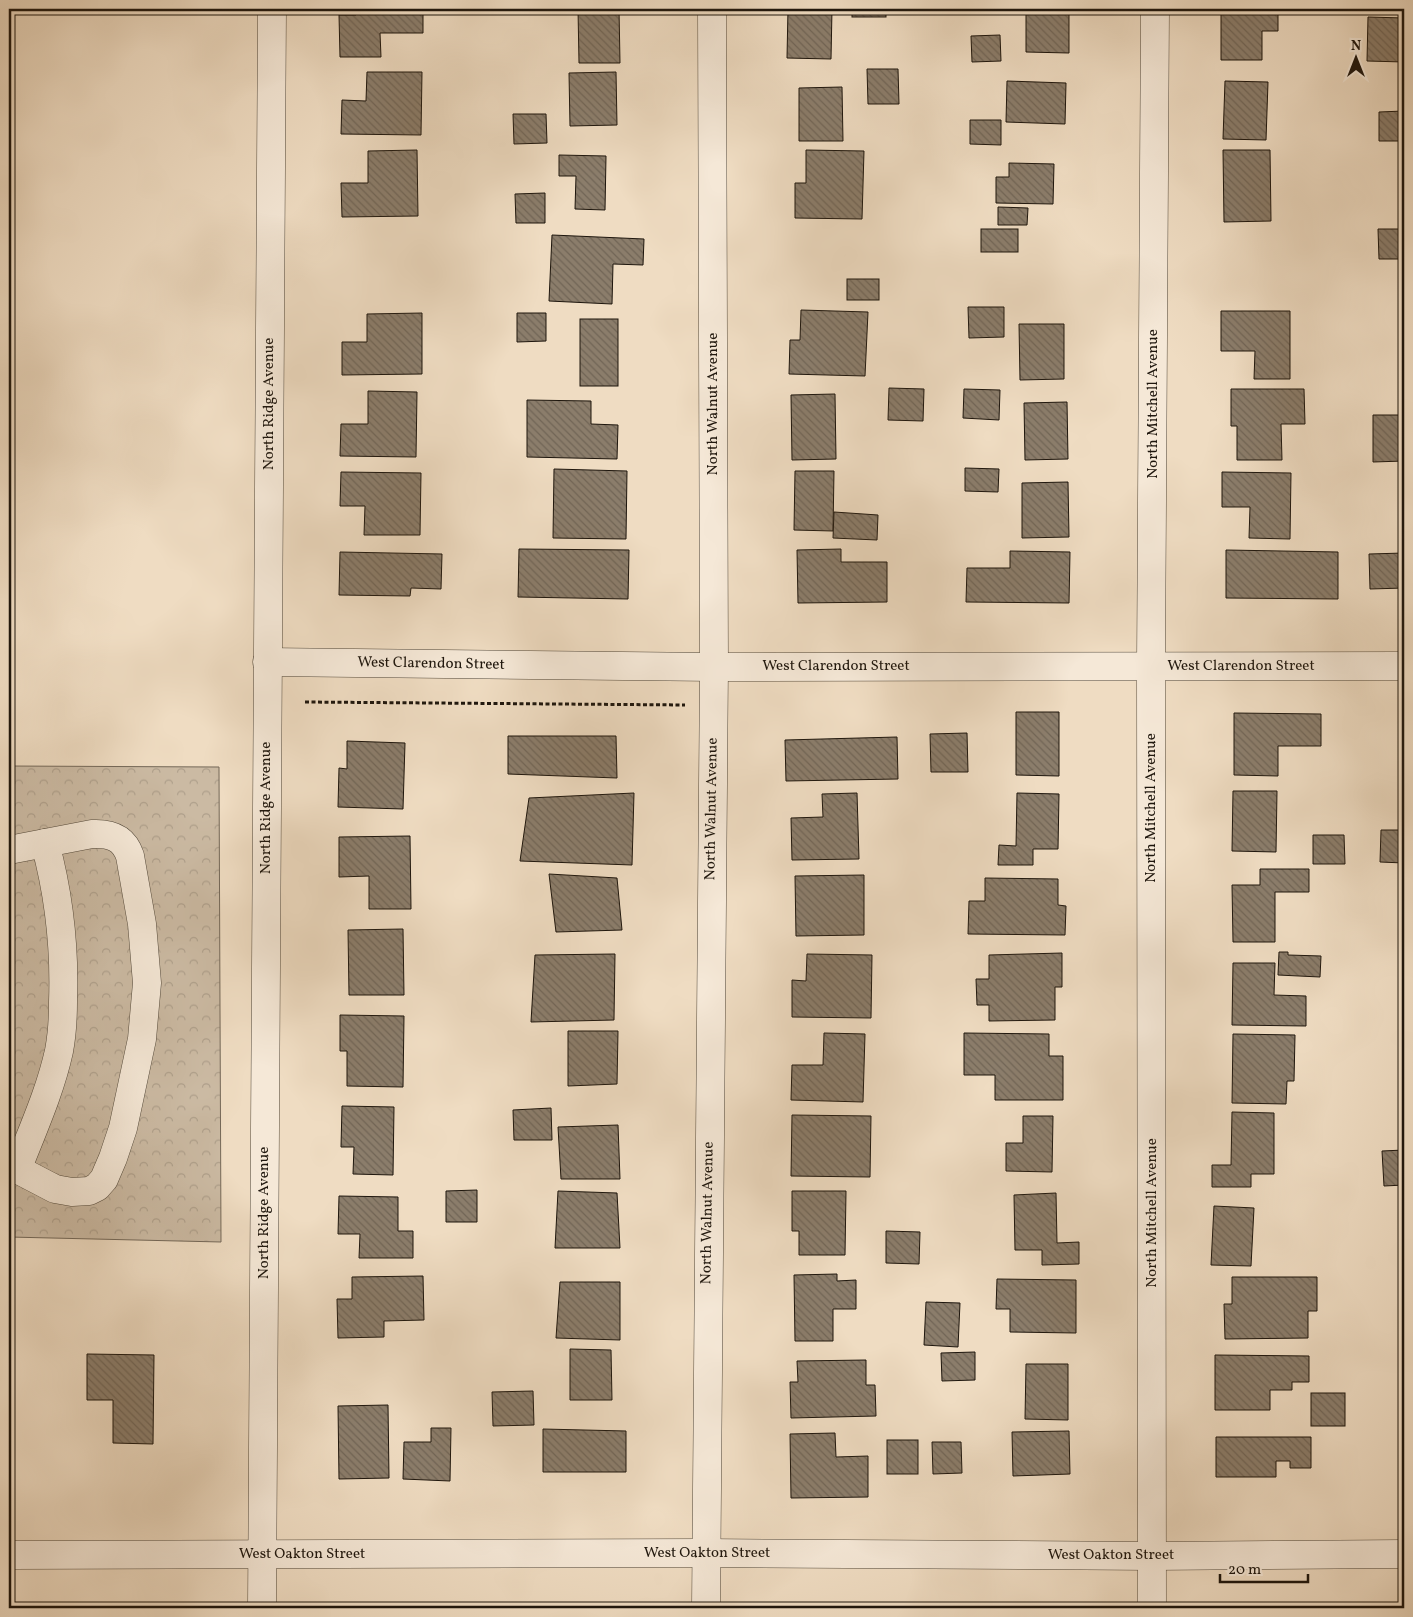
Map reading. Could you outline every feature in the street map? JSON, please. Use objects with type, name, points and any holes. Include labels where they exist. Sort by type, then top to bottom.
[{"type":"street","name":"North Ridge Avenue","points":[[262,1608],[272,9]]},
{"type":"street","name":"North Walnut Avenue","points":[[706,1608],[714,704],[712,9]]},
{"type":"street","name":"North Mitchell Avenue","points":[[1152,1608],[1151,666],[1155,9]]},
{"type":"street","name":"West Clarendon Street","points":[[267,662],[714,667],[1404,666]]},
{"type":"street","points":[[9,850],[45,843],[92,834],[102,833],[113,837],[126,846],[130,856],[142,924],[147,984],[142,1039],[123,1128],[104,1179],[97,1187],[89,1191],[72,1192],[56,1189],[13,1168],[50,1083],[59,1050],[62,1025],[64,982],[62,932],[56,888],[45,843]]},
{"type":"street","name":"West Oakton Street","points":[[9,1555],[705,1553],[1152,1556],[1404,1554]]},
{"type":"path","points":[[305,702],[714,704]]},
{"type":"green space","points":[[9,766],[219,767],[221,1242],[9,1237]]},
{"type":"building","points":[[356,9],[423,9],[423,33],[380,33],[381,57],[340,57],[339,15],[356,15]]},
{"type":"building","points":[[523,9],[565,9],[565,12],[523,12]]},
{"type":"building","points":[[578,9],[619,9],[620,63],[579,63]]},
{"type":"building","points":[[788,9],[832,9],[831,59],[787,58]]},
{"type":"building","points":[[852,9],[886,9],[886,17],[852,17]]},
{"type":"building","points":[[1026,9],[1069,9],[1069,53],[1026,52]]},
{"type":"building","points":[[1221,9],[1310,9],[1310,11],[1278,11],[1278,31],[1262,31],[1262,60],[1221,60]]},
{"type":"building","points":[[1368,17],[1404,18],[1404,62],[1367,61]]},
{"type":"building","points":[[1000,35],[1001,61],[972,62],[971,36]]},
{"type":"building","points":[[867,69],[898,69],[899,104],[868,104]]},
{"type":"building","points":[[367,72],[422,72],[421,135],[341,134],[342,100],[366,101]]},
{"type":"building","points":[[616,72],[617,125],[570,126],[569,73]]},
{"type":"building","points":[[1007,81],[1066,83],[1065,124],[1006,122]]},
{"type":"building","points":[[1225,81],[1268,82],[1266,140],[1223,139]]},
{"type":"building","points":[[842,87],[843,141],[799,141],[799,88]]},
{"type":"building","points":[[1404,111],[1404,141],[1379,141],[1379,112]]},
{"type":"building","points":[[513,114],[546,114],[547,143],[514,144]]},
{"type":"building","points":[[970,120],[1001,120],[1001,145],[970,144]]},
{"type":"building","points":[[417,150],[418,216],[342,217],[341,183],[368,183],[368,151]]},
{"type":"building","points":[[806,150],[864,151],[862,219],[795,218],[795,183],[806,183]]},
{"type":"building","points":[[1223,150],[1270,150],[1271,221],[1224,222]]},
{"type":"building","points":[[559,155],[606,156],[605,210],[575,209],[576,176],[559,176]]},
{"type":"building","points":[[1009,163],[1054,164],[1053,204],[996,203],[996,177],[1009,177]]},
{"type":"building","points":[[545,193],[545,223],[516,223],[515,194]]},
{"type":"building","points":[[998,207],[1028,208],[1027,225],[998,225]]},
{"type":"building","points":[[981,229],[1018,229],[1018,252],[981,252]]},
{"type":"building","points":[[1378,229],[1404,229],[1404,259],[1379,259]]},
{"type":"building","points":[[552,235],[644,239],[643,265],[613,264],[612,304],[549,301]]},
{"type":"building","points":[[847,279],[879,279],[879,300],[847,300]]},
{"type":"building","points":[[968,307],[1004,307],[1004,337],[969,338]]},
{"type":"building","points":[[801,310],[868,312],[865,376],[789,374],[790,340],[800,340]]},
{"type":"building","points":[[1221,311],[1290,311],[1290,379],[1254,379],[1255,351],[1221,351]]},
{"type":"building","points":[[422,313],[422,374],[342,375],[342,342],[367,342],[367,314]]},
{"type":"building","points":[[517,313],[546,313],[546,341],[517,342]]},
{"type":"building","points":[[580,319],[618,319],[618,386],[580,386]]},
{"type":"building","points":[[1019,324],[1064,324],[1064,379],[1020,380]]},
{"type":"building","points":[[889,388],[924,389],[923,421],[888,420]]},
{"type":"building","points":[[964,389],[1000,390],[999,420],[963,418]]},
{"type":"building","points":[[1231,389],[1304,389],[1305,424],[1281,424],[1282,460],[1237,460],[1237,426],[1231,426]]},
{"type":"building","points":[[368,391],[417,392],[416,457],[340,456],[341,424],[368,424]]},
{"type":"building","points":[[835,394],[836,459],[792,460],[791,395]]},
{"type":"building","points":[[527,400],[591,401],[591,424],[618,425],[617,459],[527,457]]},
{"type":"building","points":[[1067,402],[1068,459],[1025,460],[1024,403]]},
{"type":"building","points":[[1373,415],[1404,415],[1404,461],[1373,462]]},
{"type":"building","points":[[965,468],[999,469],[998,492],[965,491]]},
{"type":"building","points":[[554,469],[627,471],[626,539],[553,538]]},
{"type":"building","points":[[795,471],[834,471],[833,531],[794,530]]},
{"type":"building","points":[[341,472],[421,473],[420,535],[364,535],[365,506],[340,506]]},
{"type":"building","points":[[1222,472],[1291,473],[1290,539],[1249,538],[1250,507],[1222,507]]},
{"type":"building","points":[[1068,482],[1069,537],[1022,538],[1022,483]]},
{"type":"building","points":[[834,512],[878,515],[877,540],[833,538]]},
{"type":"building","points":[[519,549],[629,550],[628,599],[518,597]]},
{"type":"building","points":[[841,549],[841,562],[887,562],[887,602],[798,603],[797,550]]},
{"type":"building","points":[[1226,550],[1338,552],[1338,599],[1226,598]]},
{"type":"building","points":[[1010,551],[1070,552],[1069,603],[966,602],[967,568],[1010,568]]},
{"type":"building","points":[[340,552],[442,554],[441,589],[411,588],[410,596],[339,595]]},
{"type":"building","points":[[1404,553],[1404,588],[1370,589],[1369,554]]},
{"type":"building","points":[[1016,712],[1059,712],[1059,776],[1016,775]]},
{"type":"building","points":[[1234,713],[1321,714],[1321,746],[1278,746],[1278,776],[1234,775]]},
{"type":"building","points":[[967,733],[968,772],[931,772],[930,734]]},
{"type":"building","points":[[508,736],[616,736],[617,778],[508,774]]},
{"type":"building","points":[[897,737],[898,779],[786,781],[785,740]]},
{"type":"building","points":[[347,741],[405,743],[403,809],[338,807],[339,768],[347,769]]},
{"type":"building","points":[[1233,791],[1277,791],[1276,852],[1232,851]]},
{"type":"building","points":[[634,793],[632,865],[520,861],[529,798]]},
{"type":"building","points":[[857,793],[859,859],[792,860],[791,818],[823,817],[822,794]]},
{"type":"building","points":[[1017,793],[1059,794],[1058,849],[1033,849],[1033,865],[998,865],[999,845],[1016,846]]},
{"type":"building","points":[[1381,830],[1404,830],[1404,863],[1380,862]]},
{"type":"building","points":[[1313,835],[1344,835],[1345,864],[1313,864]]},
{"type":"building","points":[[410,836],[411,909],[369,909],[369,876],[339,877],[339,837]]},
{"type":"building","points":[[1260,869],[1309,869],[1309,892],[1275,892],[1275,942],[1233,942],[1232,885],[1260,885]]},
{"type":"building","points":[[549,874],[617,878],[622,930],[556,932]]},
{"type":"building","points":[[864,875],[864,935],[796,936],[795,876]]},
{"type":"building","points":[[985,878],[1058,879],[1058,905],[1066,906],[1065,935],[968,934],[969,901],[985,901]]},
{"type":"building","points":[[403,929],[404,995],[349,995],[348,930]]},
{"type":"building","points":[[1279,952],[1288,952],[1288,955],[1321,956],[1320,977],[1278,975]]},
{"type":"building","points":[[1062,953],[1062,987],[1055,987],[1055,1020],[989,1021],[989,1005],[977,1005],[976,979],[989,979],[989,955]]},
{"type":"building","points":[[615,954],[614,1020],[531,1022],[535,955]]},
{"type":"building","points":[[807,954],[872,955],[871,1018],[792,1017],[792,980],[806,981]]},
{"type":"building","points":[[1233,963],[1275,963],[1274,995],[1306,996],[1306,1026],[1232,1025]]},
{"type":"building","points":[[340,1015],[404,1016],[403,1087],[347,1086],[347,1051],[340,1051]]},
{"type":"building","points":[[568,1031],[618,1031],[617,1084],[568,1086]]},
{"type":"building","points":[[824,1033],[865,1034],[863,1102],[791,1100],[792,1065],[823,1065]]},
{"type":"building","points":[[964,1033],[1049,1034],[1049,1056],[1063,1056],[1063,1100],[995,1100],[995,1075],[964,1075]]},
{"type":"building","points":[[1233,1034],[1295,1035],[1294,1081],[1287,1081],[1286,1104],[1232,1103]]},
{"type":"building","points":[[342,1106],[394,1107],[393,1175],[353,1174],[354,1147],[341,1147]]},
{"type":"building","points":[[551,1108],[552,1140],[514,1140],[513,1110]]},
{"type":"building","points":[[1232,1112],[1274,1113],[1274,1174],[1251,1174],[1251,1187],[1212,1187],[1212,1165],[1231,1165]]},
{"type":"building","points":[[792,1115],[871,1116],[870,1177],[791,1176]]},
{"type":"building","points":[[1023,1116],[1053,1116],[1052,1172],[1006,1171],[1006,1143],[1023,1143]]},
{"type":"building","points":[[618,1125],[620,1179],[561,1179],[558,1127]]},
{"type":"building","points":[[1404,1150],[1404,1185],[1384,1186],[1382,1151]]},
{"type":"building","points":[[477,1190],[477,1222],[446,1222],[446,1191]]},
{"type":"building","points":[[558,1191],[617,1193],[620,1248],[555,1248]]},
{"type":"building","points":[[792,1191],[846,1191],[845,1255],[799,1255],[799,1231],[792,1231]]},
{"type":"building","points":[[1056,1193],[1057,1243],[1079,1242],[1079,1264],[1042,1265],[1042,1250],[1015,1250],[1014,1195]]},
{"type":"building","points":[[339,1196],[398,1197],[398,1231],[413,1231],[413,1258],[359,1258],[360,1234],[338,1234]]},
{"type":"building","points":[[1214,1206],[1254,1208],[1251,1266],[1211,1265]]},
{"type":"building","points":[[886,1231],[920,1232],[919,1264],[886,1263]]},
{"type":"building","points":[[837,1274],[837,1281],[856,1280],[856,1309],[833,1309],[833,1341],[795,1341],[794,1275]]},
{"type":"building","points":[[423,1276],[424,1320],[384,1321],[384,1337],[338,1338],[337,1299],[352,1299],[352,1277]]},
{"type":"building","points":[[1232,1277],[1317,1277],[1317,1311],[1308,1311],[1308,1338],[1225,1339],[1224,1304],[1232,1304]]},
{"type":"building","points":[[997,1279],[1076,1280],[1076,1333],[1010,1332],[1010,1309],[996,1309]]},
{"type":"building","points":[[560,1282],[620,1282],[620,1340],[556,1338]]},
{"type":"building","points":[[926,1302],[960,1303],[958,1347],[924,1345]]},
{"type":"building","points":[[570,1349],[611,1350],[612,1400],[570,1400]]},
{"type":"building","points":[[975,1352],[975,1380],[942,1381],[941,1353]]},
{"type":"building","points":[[87,1354],[154,1355],[153,1444],[113,1443],[113,1400],[87,1400]]},
{"type":"building","points":[[1215,1355],[1309,1356],[1309,1382],[1292,1382],[1292,1390],[1270,1390],[1270,1410],[1215,1410]]},
{"type":"building","points":[[866,1360],[866,1385],[875,1385],[876,1416],[791,1418],[790,1382],[798,1382],[797,1361]]},
{"type":"building","points":[[1026,1364],[1068,1364],[1068,1420],[1025,1419]]},
{"type":"building","points":[[533,1391],[534,1425],[493,1426],[492,1392]]},
{"type":"building","points":[[1311,1393],[1345,1393],[1345,1426],[1311,1426]]},
{"type":"building","points":[[388,1405],[389,1478],[339,1479],[338,1406]]},
{"type":"building","points":[[431,1428],[451,1428],[450,1481],[403,1479],[404,1442],[431,1442]]},
{"type":"building","points":[[543,1429],[626,1431],[626,1472],[543,1472]]},
{"type":"building","points":[[1069,1431],[1070,1474],[1013,1476],[1012,1432]]},
{"type":"building","points":[[835,1433],[836,1457],[868,1456],[868,1497],[791,1498],[790,1434]]},
{"type":"building","points":[[1216,1437],[1311,1437],[1311,1468],[1290,1468],[1290,1461],[1276,1461],[1276,1477],[1216,1477]]},
{"type":"building","points":[[887,1440],[918,1440],[918,1474],[887,1474]]},
{"type":"building","points":[[932,1442],[961,1442],[962,1473],[933,1474]]}]
